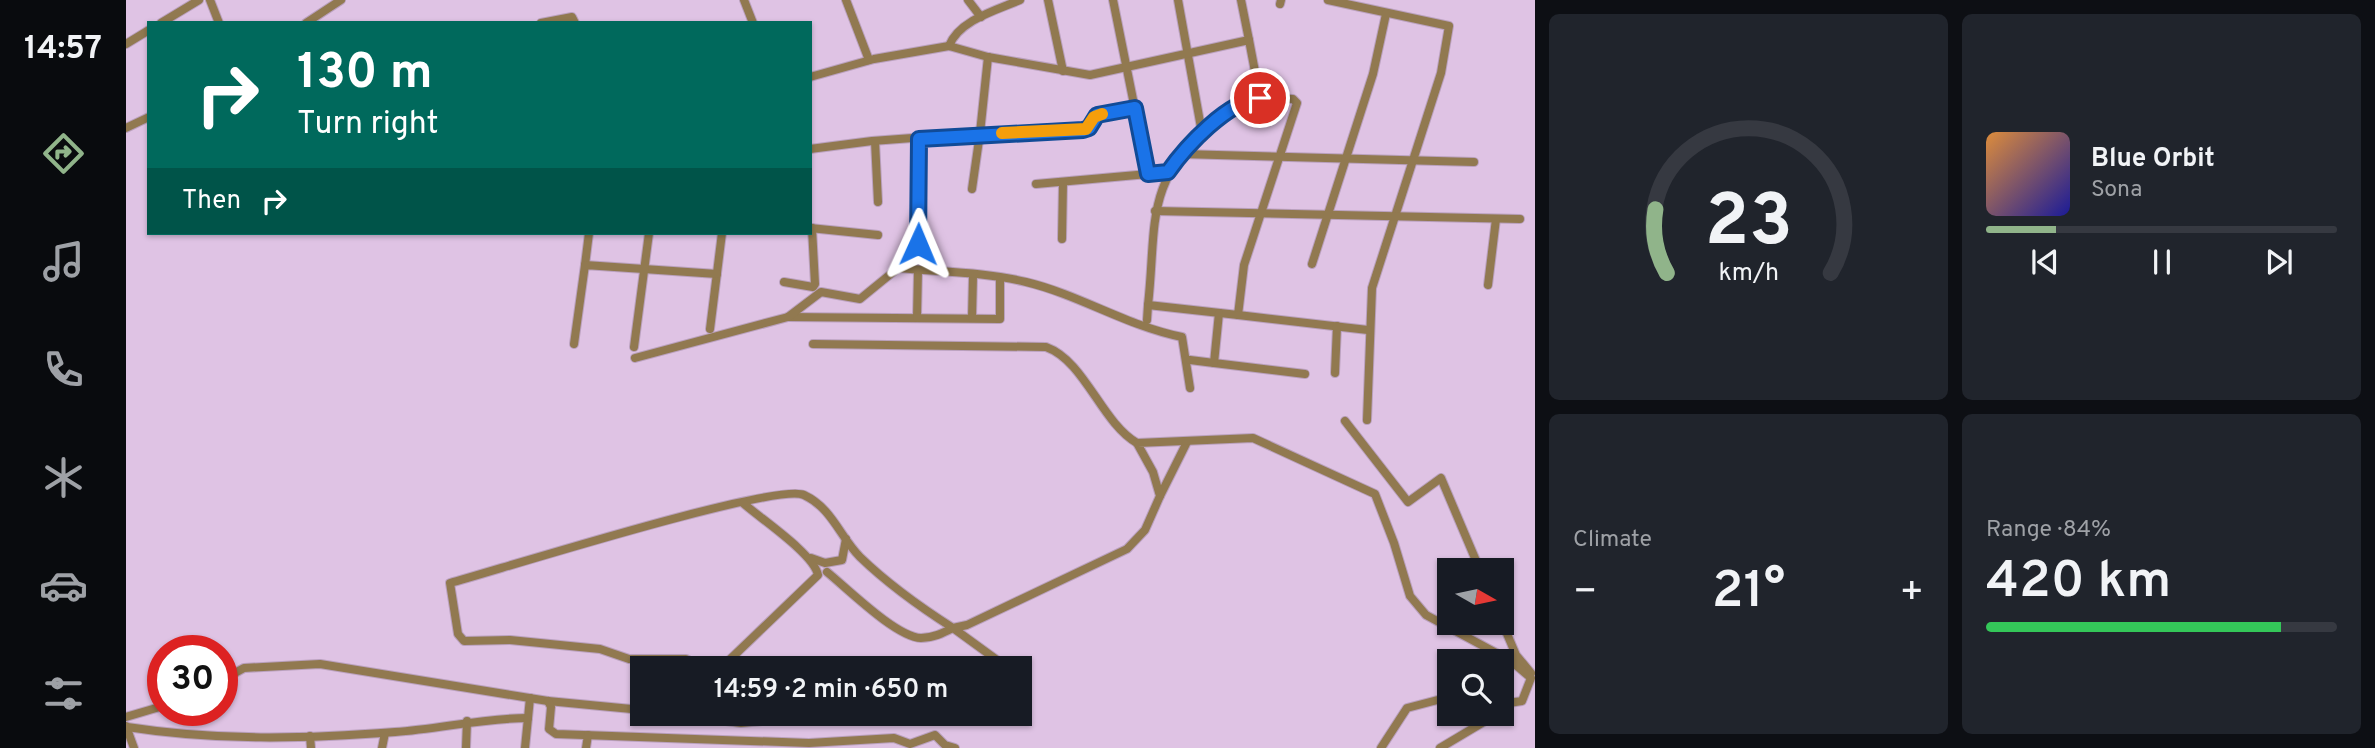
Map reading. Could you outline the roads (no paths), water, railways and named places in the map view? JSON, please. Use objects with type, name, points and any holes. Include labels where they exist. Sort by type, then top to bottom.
[{"type":"street","points":[[164,21],[199,0]]},
{"type":"street","points":[[210,0],[218,21]]},
{"type":"street","points":[[309,21],[341,0]]},
{"type":"street","points":[[744,0],[752,21]]},
{"type":"street","points":[[846,0],[869,60]]},
{"type":"street","points":[[968,0],[981,17]]},
{"type":"street","points":[[949,46],[962,30],[981,17],[1020,0]]},
{"type":"street","points":[[1048,0],[1063,71]]},
{"type":"street","points":[[1114,0],[1148,174]]},
{"type":"street","points":[[1178,0],[1202,133]]},
{"type":"street","points":[[1241,0],[1260,98]]},
{"type":"street","points":[[1328,0],[1449,26],[1441,73],[1374,279],[1368,330],[1367,420]]},
{"type":"street","points":[[1312,264],[1373,74],[1386,14]]},
{"type":"street","points":[[551,21],[572,17],[574,21]]},
{"type":"street","points":[[126,44],[147,31]]},
{"type":"street","points":[[812,77],[869,60],[949,46],[988,57],[1090,75],[1248,40]]},
{"type":"street","points":[[972,189],[988,57]]},
{"type":"street","points":[[1147,320],[1155,212],[1168,172],[1202,133],[1243,101],[1260,98],[1293,99],[1297,103],[1244,265],[1238,315]]},
{"type":"street","points":[[812,149],[980,133],[1083,130],[1089,128],[1097,115],[1135,108]]},
{"type":"street","points":[[126,128],[147,118]]},
{"type":"street","points":[[918,244],[919,139]]},
{"type":"street","points":[[875,141],[878,202]]},
{"type":"street","points":[[1181,155],[1474,162]]},
{"type":"street","points":[[1036,184],[1168,172]]},
{"type":"street","points":[[1062,239],[1063,182]]},
{"type":"street","points":[[1155,212],[1520,219]]},
{"type":"street","points":[[1488,285],[1496,219]]},
{"type":"street","points":[[812,228],[878,235]]},
{"type":"street","points":[[574,344],[589,235]]},
{"type":"street","points":[[634,347],[649,235]]},
{"type":"street","points":[[710,329],[722,235]]},
{"type":"street","points":[[784,282],[813,288],[815,284],[812,235]]},
{"type":"street","points":[[585,265],[717,274]]},
{"type":"street","points":[[788,317],[821,292],[860,299],[898,268],[1025,282],[1112,312],[1146,330],[1182,337],[1190,388]]},
{"type":"street","points":[[917,318],[918,270]]},
{"type":"street","points":[[972,276],[972,318]]},
{"type":"street","points":[[635,358],[788,317],[1000,319],[1000,279]]},
{"type":"street","points":[[1148,305],[1368,330]]},
{"type":"street","points":[[1214,363],[1219,313]]},
{"type":"street","points":[[1335,373],[1337,326]]},
{"type":"street","points":[[814,344],[1046,347],[1064,357],[1123,433],[1137,443],[1153,472],[1160,496]]},
{"type":"street","points":[[1191,360],[1305,374]]},
{"type":"street","points":[[1345,421],[1408,502],[1441,478],[1475,558]]},
{"type":"street","points":[[1137,443],[1253,438],[1375,494],[1410,596],[1426,615],[1511,661],[1531,678]]},
{"type":"street","points":[[827,572],[903,633],[920,638],[937,636],[1010,606],[1127,549],[1145,530],[1187,442]]},
{"type":"street","points":[[630,659],[600,649],[510,640],[464,641],[458,634],[450,583],[686,515],[801,493],[820,503],[858,554],[920,607],[992,656]]},
{"type":"street","points":[[743,503],[816,566],[815,578]]},
{"type":"street","points":[[734,656],[815,578],[842,559],[846,539]]},
{"type":"street","points":[[807,557],[825,563],[858,554]]},
{"type":"street","points":[[1508,635],[1516,655],[1531,671],[1522,701],[1514,704]]},
{"type":"street","points":[[238,671],[244,668],[320,664],[548,701],[630,709]]},
{"type":"street","points":[[525,748],[530,698]]},
{"type":"street","points":[[1381,748],[1407,708],[1437,700]]},
{"type":"street","points":[[548,701],[549,729],[556,734],[808,746],[894,738],[910,744],[935,735],[955,748]]},
{"type":"street","points":[[126,717],[147,711]]},
{"type":"street","points":[[134,748],[126,727],[237,744],[310,736],[385,733],[467,721],[528,718]]},
{"type":"street","points":[[466,748],[467,721]]},
{"type":"street","points":[[1440,748],[1477,726]]},
{"type":"street","points":[[382,748],[385,733]]},
{"type":"street","points":[[586,748],[587,735]]},
{"type":"street","points":[[310,736],[311,748]]}]
